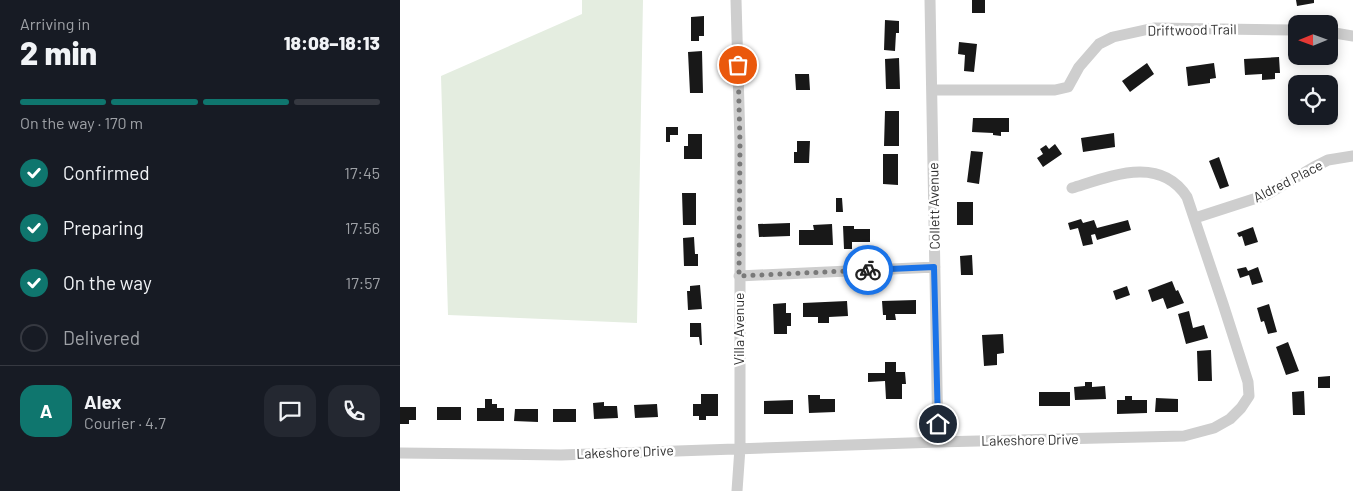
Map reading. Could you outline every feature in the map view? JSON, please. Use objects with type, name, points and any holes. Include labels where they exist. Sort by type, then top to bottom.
[{"type":"street","name":"Villa Avenue","points":[[736,0],[740,143],[740,448],[737,491]]},
{"type":"street","name":"Collett Avenue","points":[[930,0],[938,442]]},
{"type":"street","name":"Driftwood Trail","points":[[932,90],[1055,90],[1068,87],[1079,67],[1099,44],[1113,36],[1154,28],[1288,30]]},
{"type":"street","points":[[1338,34],[1353,36]]},
{"type":"street","name":"Aldred Place","points":[[1194,218],[1266,194],[1328,160],[1353,156]]},
{"type":"street","name":"Lakeshore Drive","points":[[400,454],[561,455],[740,448],[1184,436],[1214,428],[1230,419],[1249,396],[1248,382],[1224,304],[1187,197],[1180,186],[1168,177],[1150,172],[1136,172],[1110,176],[1072,188]]},
{"type":"street","points":[[739,276],[934,267]]},
{"type":"shaded area","points":[[582,0],[643,0],[637,323],[448,315],[441,76],[582,14]]},
{"type":"building","points":[[972,0],[985,0],[985,13],[972,13]]},
{"type":"building","points":[[1296,0],[1314,0],[1314,3],[1297,6]]},
{"type":"building","points":[[704,16],[704,36],[699,36],[699,41],[691,41],[691,17]]},
{"type":"building","points":[[885,20],[899,21],[899,33],[896,33],[895,51],[884,50]]},
{"type":"building","points":[[959,42],[977,44],[974,72],[964,71],[965,55],[958,54]]},
{"type":"building","points":[[702,51],[703,93],[690,93],[688,52]]},
{"type":"building","points":[[1279,57],[1280,73],[1275,73],[1275,79],[1262,80],[1262,74],[1245,75],[1244,59]]},
{"type":"building","points":[[899,58],[900,89],[886,89],[885,59]]},
{"type":"building","points":[[1147,63],[1154,74],[1130,92],[1122,81]]},
{"type":"building","points":[[1214,63],[1216,78],[1210,79],[1210,83],[1188,86],[1186,67]]},
{"type":"building","points":[[795,74],[809,74],[810,90],[796,90]]},
{"type":"building","points":[[885,111],[899,111],[899,146],[884,146]]},
{"type":"building","points":[[973,118],[1009,118],[1009,132],[1001,132],[1001,136],[993,135],[993,133],[972,132]]},
{"type":"building","points":[[666,127],[678,127],[678,135],[670,135],[670,142],[666,142]]},
{"type":"building","points":[[1114,133],[1115,147],[1083,152],[1081,138]]},
{"type":"building","points":[[688,134],[702,134],[702,159],[684,159],[684,146],[688,146]]},
{"type":"building","points":[[797,141],[810,141],[809,163],[794,163]]},
{"type":"building","points":[[1055,144],[1062,154],[1043,167],[1037,158],[1043,154],[1040,149],[1046,145],[1049,149]]},
{"type":"building","points":[[971,151],[983,152],[979,184],[967,182]]},
{"type":"building","points":[[883,154],[898,154],[898,185],[883,184]]},
{"type":"building","points":[[1219,157],[1229,186],[1220,189],[1209,161]]},
{"type":"building","points":[[682,193],[696,193],[696,225],[683,225]]},
{"type":"building","points":[[836,198],[842,198],[843,212],[836,212]]},
{"type":"building","points":[[957,202],[973,202],[973,225],[957,225]]},
{"type":"building","points":[[1081,219],[1083,223],[1094,220],[1097,228],[1128,220],[1131,230],[1097,240],[1095,234],[1091,235],[1093,244],[1083,246],[1078,228],[1070,230],[1068,223]]},
{"type":"building","points":[[790,223],[790,236],[759,237],[758,224]]},
{"type":"building","points":[[832,224],[833,245],[799,245],[799,230],[814,230],[813,225]]},
{"type":"building","points":[[843,226],[854,226],[854,229],[870,229],[870,242],[852,242],[852,249],[844,249]]},
{"type":"building","points":[[1253,227],[1258,242],[1245,246],[1242,236],[1239,237],[1237,233]]},
{"type":"building","points":[[694,237],[695,254],[698,254],[698,266],[684,266],[683,238]]},
{"type":"building","points":[[972,255],[973,275],[961,275],[960,256]]},
{"type":"building","points":[[1246,267],[1248,271],[1258,267],[1263,282],[1252,285],[1249,275],[1240,278],[1237,269]]},
{"type":"building","points":[[1172,281],[1184,303],[1167,309],[1163,298],[1152,302],[1148,290]]},
{"type":"building","points":[[700,285],[702,309],[688,310],[687,291],[690,291],[690,286]]},
{"type":"building","points":[[1127,286],[1130,295],[1116,300],[1113,291]]},
{"type":"building","points":[[916,300],[916,314],[895,314],[896,320],[886,320],[886,315],[883,315],[882,301]]},
{"type":"building","points":[[847,301],[848,316],[829,317],[829,323],[818,323],[818,317],[803,317],[803,303]]},
{"type":"building","points":[[786,303],[786,313],[791,313],[791,326],[787,326],[787,334],[774,334],[773,304]]},
{"type":"building","points":[[1269,304],[1277,332],[1268,334],[1264,321],[1261,322],[1257,308]]},
{"type":"building","points":[[1189,311],[1193,328],[1204,325],[1208,338],[1186,344],[1178,314]]},
{"type":"building","points":[[690,323],[701,323],[702,345],[700,345],[699,337],[690,337]]},
{"type":"building","points":[[1003,334],[1004,353],[997,354],[997,365],[984,366],[982,335]]},
{"type":"building","points":[[1288,342],[1299,371],[1286,375],[1276,347]]},
{"type":"building","points":[[1211,350],[1212,381],[1198,381],[1197,351]]},
{"type":"building","points":[[885,362],[896,362],[896,372],[905,372],[906,384],[902,384],[902,399],[886,399],[885,381],[868,382],[868,373],[885,373]]},
{"type":"building","points":[[1330,376],[1330,388],[1318,388],[1318,377]]},
{"type":"building","points":[[1085,382],[1092,382],[1092,387],[1105,386],[1106,399],[1075,400],[1074,387],[1085,386]]},
{"type":"building","points":[[1304,391],[1305,415],[1293,415],[1292,392]]},
{"type":"building","points":[[1039,392],[1070,392],[1070,406],[1039,406]]},
{"type":"building","points":[[701,394],[718,394],[718,416],[706,416],[706,420],[699,420],[699,416],[693,416],[693,404],[701,404]]},
{"type":"building","points":[[808,395],[820,395],[820,399],[835,399],[835,412],[809,413]]},
{"type":"building","points":[[1125,396],[1132,396],[1132,400],[1147,400],[1147,413],[1117,414],[1117,400],[1125,400]]},
{"type":"building","points":[[1156,398],[1178,399],[1178,412],[1155,412]]},
{"type":"building","points":[[485,399],[492,399],[492,404],[497,404],[497,408],[504,408],[504,421],[477,421],[477,408],[485,408]]},
{"type":"building","points":[[793,400],[793,414],[764,414],[764,401]]},
{"type":"building","points":[[604,402],[604,406],[617,406],[618,418],[594,419],[593,403]]},
{"type":"building","points":[[657,404],[658,417],[635,418],[634,405]]},
{"type":"building","points":[[400,407],[416,407],[416,420],[409,420],[409,424],[400,424]]},
{"type":"building","points":[[437,407],[461,407],[461,420],[437,420]]},
{"type":"building","points":[[515,409],[538,409],[538,422],[514,421]]},
{"type":"building","points":[[553,409],[576,409],[576,422],[553,422]]},
{"type":"way so far","points":[[738,65],[740,143],[739,276],[868,270]]},
{"type":"route","points":[[868,270],[934,267],[938,424]]}]
